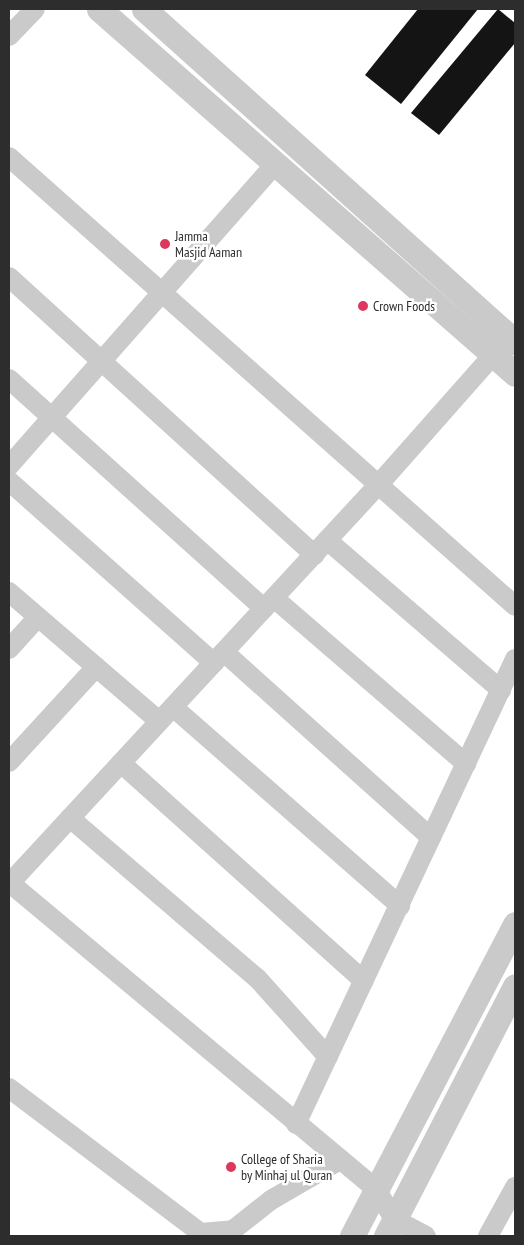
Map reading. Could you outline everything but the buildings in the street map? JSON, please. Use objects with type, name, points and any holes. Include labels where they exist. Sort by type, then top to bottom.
[{"type":"street","points":[[9,36],[34,9]]},
{"type":"street","points":[[99,9],[515,374]]},
{"type":"street","points":[[144,9],[515,342]]},
{"type":"street","points":[[9,157],[163,290],[515,606]]},
{"type":"street","points":[[9,466],[274,164]]},
{"type":"street","points":[[9,277],[314,555]]},
{"type":"street","points":[[390,1228],[376,1190],[10,883],[379,484],[493,355]]},
{"type":"street","points":[[9,379],[269,604],[466,764]]},
{"type":"street","points":[[9,481],[432,838]]},
{"type":"street","points":[[327,540],[501,690]]},
{"type":"street","points":[[9,592],[96,667],[166,714],[400,906]]},
{"type":"street","points":[[9,649],[38,617]]},
{"type":"street","points":[[296,1124],[515,659]]},
{"type":"street","points":[[9,762],[96,667]]},
{"type":"street","points":[[121,763],[364,980]]},
{"type":"street","points":[[70,818],[257,978],[328,1057]]},
{"type":"street","points":[[352,1236],[515,924]]},
{"type":"street","points":[[390,1228],[515,986]]},
{"type":"street","points":[[9,1088],[201,1233],[232,1233],[271,1200],[340,1160]]},
{"type":"street","points":[[488,1236],[515,1187]]},
{"type":"street","points":[[390,1228],[426,1236]]},
{"type":"place","name":"Jamma Masjid Aaman","points":[[165,244]]},
{"type":"place","name":"Crown Foods","points":[[363,306]]},
{"type":"place","name":"College of Sharia by Minhaj ul Quran","points":[[231,1167]]}]
